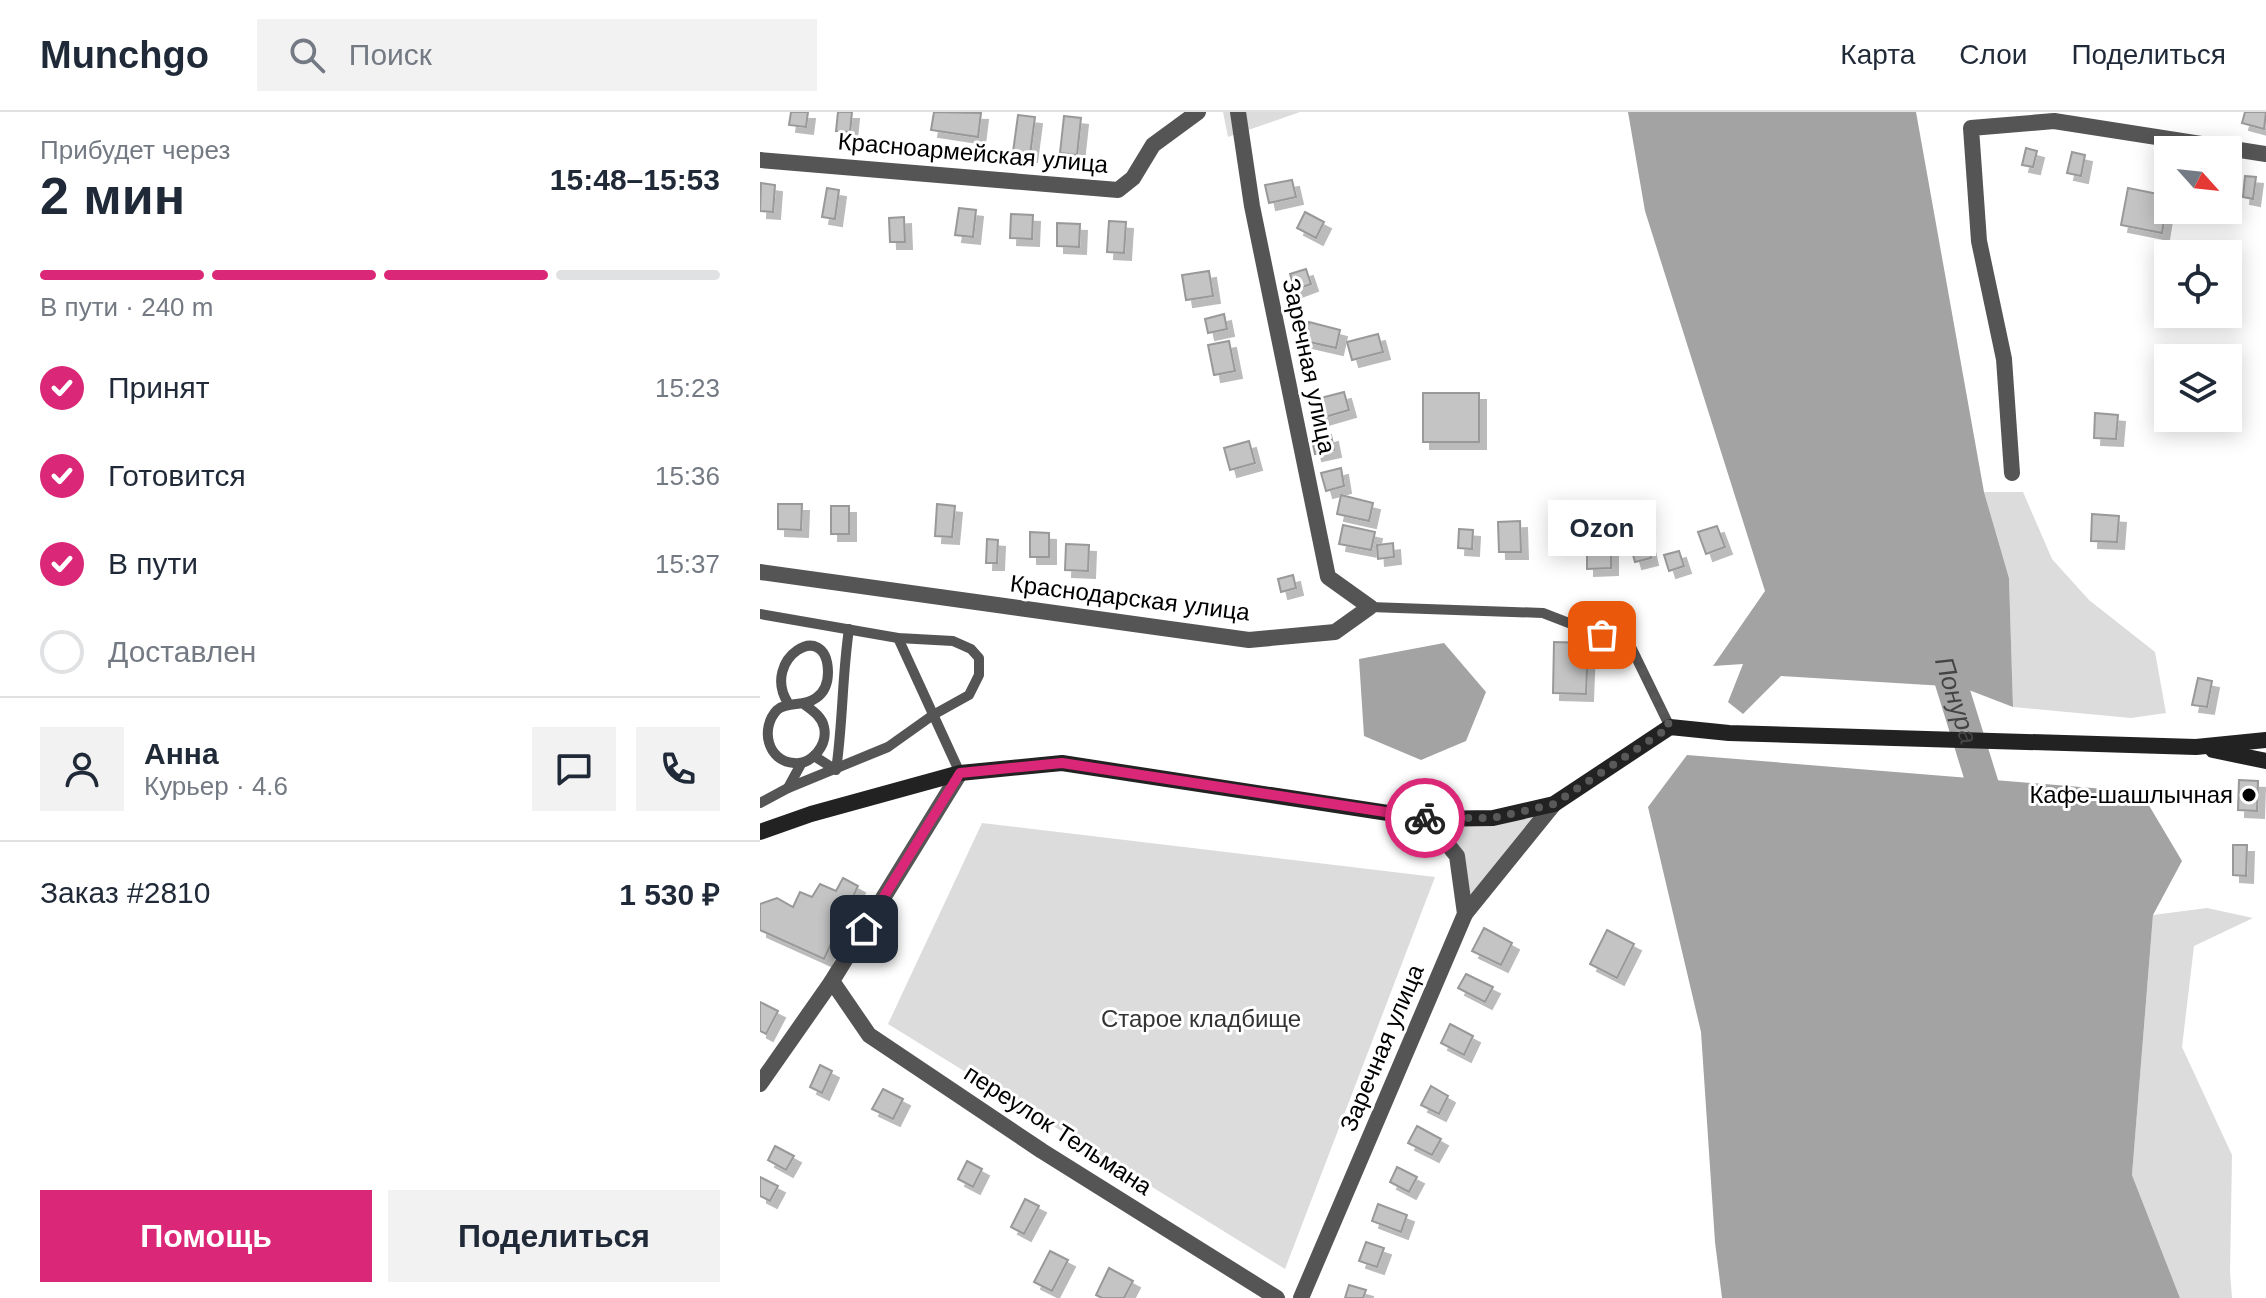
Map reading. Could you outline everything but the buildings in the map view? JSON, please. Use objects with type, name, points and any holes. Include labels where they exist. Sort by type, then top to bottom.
[{"type":"street","name":"Красноармейская улица","points":[[760,160],[1118,190],[1133,178],[1153,145],[1198,112]]},
{"type":"street","name":"Заречная улица","points":[[1238,112],[1252,206],[1328,577],[1370,607]]},
{"type":"street","points":[[2012,473],[2004,359],[1979,241],[1971,128],[2054,121],[2266,154]]},
{"type":"street","name":"Краснодарская улица","points":[[760,572],[1249,640],[1335,632],[1370,607]]},
{"type":"street","points":[[760,832],[811,814],[960,773],[1062,763],[1427,819],[1493,818],[1554,804],[1670,727],[1729,733],[2196,747],[2266,740]]},
{"type":"street","points":[[2196,747],[2266,761]]},
{"type":"street","points":[[760,1084],[832,981],[960,773]]},
{"type":"street","name":"Заречная улица","points":[[1301,1298],[1465,914],[1554,804]]},
{"type":"street","points":[[1427,819],[1457,856],[1465,914]]},
{"type":"street","name":"переулок Тельмана","points":[[832,981],[869,1035],[1042,1151],[1277,1298]]},
{"type":"lane","points":[[1370,607],[1543,613],[1631,647],[1670,727]]},
{"type":"lane","points":[[760,614],[898,638],[953,641],[971,649],[979,658],[979,675],[969,695],[933,715],[888,747],[761,799]]},
{"type":"lane","points":[[836,770],[849,629]]},
{"type":"lane","points":[[898,638],[960,773]]},
{"type":"lane","points":[[779,652],[793,645],[809,646],[822,655],[828,668],[827,685],[818,697],[805,705]]},
{"type":"lane","points":[[769,681],[776,695],[788,703],[805,705],[818,714],[824,728],[823,744],[814,756],[801,764],[788,788]]},
{"type":"lane","points":[[788,703],[775,711],[766,724],[765,740],[772,754],[784,763],[801,764]]},
{"type":"lane","points":[[814,756],[836,770]]},
{"type":"green space","points":[[1223,112],[1300,112],[1228,137]]},
{"type":"green space","points":[[1984,492],[2023,492],[2052,559],[2089,600],[2155,652],[2166,713],[2131,718],[2013,707],[2009,578]]},
{"type":"green space","points":[[1554,804],[1465,914],[1457,856],[1427,819]]},
{"type":"green space","name":"Старое кладбище","points":[[982,823],[1435,877],[1285,1269],[888,1024]]},
{"type":"green space","points":[[2207,908],[2253,918],[2194,946],[2182,1047],[2232,1155],[2232,1298],[2180,1298],[2132,1175],[2153,915]]},
{"type":"shaded area","points":[[1628,112],[1916,112],[1984,492],[2009,578],[2013,707],[1961,687],[1781,676],[1743,714],[1728,702],[1743,664],[1713,666],[1765,591],[1645,211]]},
{"type":"shaded area","points":[[1444,643],[1486,692],[1466,741],[1421,760],[1364,736],[1359,659]]},
{"type":"shaded area","points":[[1687,755],[2141,792],[2182,861],[2153,915],[2132,1175],[2180,1298],[1722,1298],[1715,1242],[1701,1032],[1648,807]]},
{"type":"waterway","name":"Понура","points":[[1940,647],[1994,821]]},
{"type":"way so far","points":[[1425,818],[1493,818],[1554,804],[1670,727],[1631,647],[1602,635]]},
{"type":"place","name":"Ozon","points":[[1602,635]]},
{"type":"place","name":"Кафе-шашлычная","points":[[2249,795]]},
{"type":"route","points":[[864,929],[960,773],[1062,763],[1425,818]]}]
